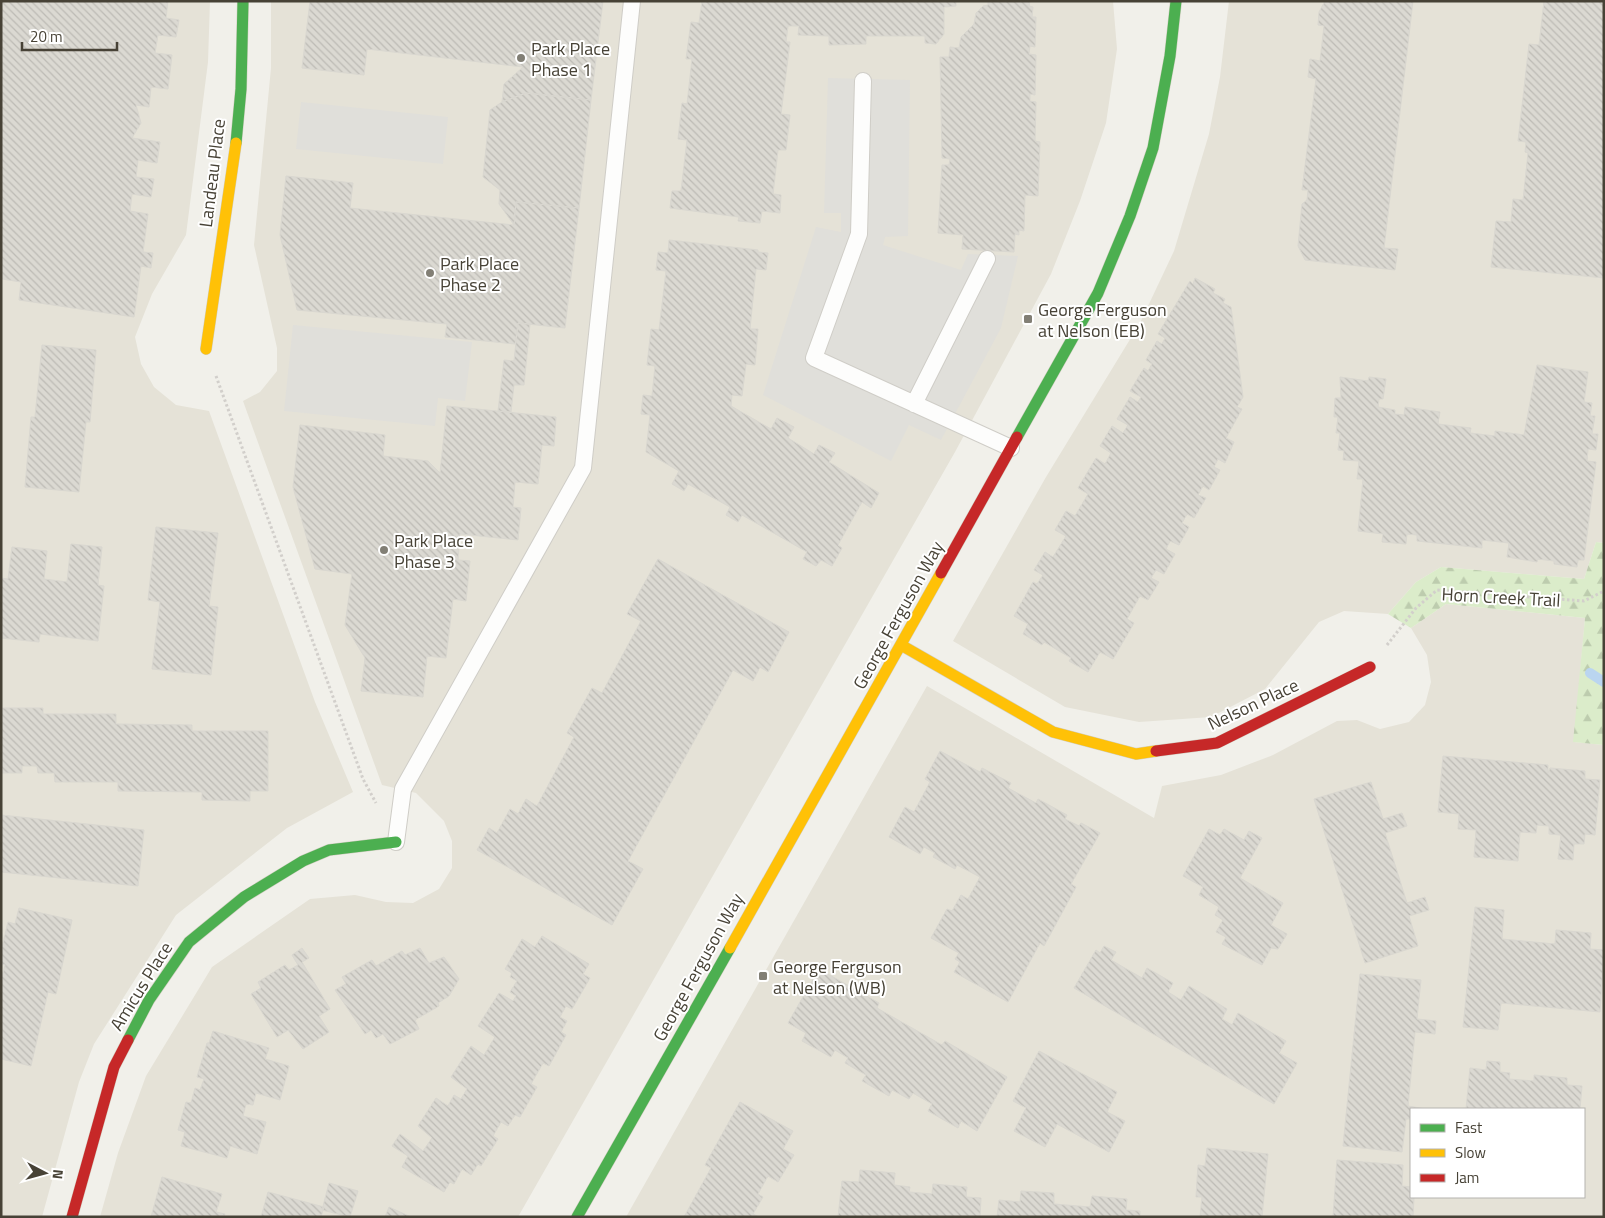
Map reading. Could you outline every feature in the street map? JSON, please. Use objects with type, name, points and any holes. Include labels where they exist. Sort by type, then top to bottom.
[{"type":"street","name":"Landeau Place","points":[[206,349],[236,135],[242,78],[243,1]]},
{"type":"street","name":"George Ferguson Way","points":[[577,1217],[1098,293],[1130,216],[1153,148],[1170,56],[1174,3]]},
{"type":"street","name":"Nelson Place","points":[[901,645],[1053,732],[1136,754],[1217,743],[1370,667]]},
{"type":"street","name":"Amicus Place","points":[[72,1217],[114,1067],[150,1000],[189,942],[244,897],[302,861],[329,850],[396,842]]},
{"type":"lane","points":[[396,842],[403,789],[583,468],[632,1]]},
{"type":"lane","points":[[863,81],[859,234],[814,358],[1011,448]]},
{"type":"lane","points":[[914,404],[986,259]]},
{"type":"path","points":[[206,349],[363,779],[396,842]]},
{"type":"path","name":"Horn Creek Trail","points":[[1370,667],[1416,608],[1437,590],[1584,601],[1604,590]]},
{"type":"shaded area","points":[[1,1],[210,1],[208,62],[186,235],[152,294],[135,337],[141,364],[154,387],[176,405],[209,411],[315,702],[353,792],[287,828],[176,915],[94,1044],[79,1082],[42,1217],[1,1217]]},
{"type":"shaded area","points":[[271,1],[1113,1],[1117,49],[1106,123],[1080,201],[1051,274],[955,452],[518,1217],[100,1217],[118,1153],[146,1076],[212,967],[310,899],[355,895],[386,902],[413,903],[439,889],[452,868],[452,841],[444,821],[416,793],[382,785],[243,401],[260,392],[277,371],[277,348],[254,245],[271,68]]},
{"type":"shaded area","points":[[1229,1],[1604,1],[1604,543],[1596,542],[1584,579],[1441,567],[1416,582],[1388,614],[1344,611],[1319,622],[1265,689],[1211,717],[1139,722],[1065,707],[953,641],[1046,477],[1140,323],[1174,251],[1209,134],[1220,77]]},
{"type":"shaded area","points":[[828,78],[910,80],[908,236],[885,237],[883,245],[961,270],[968,254],[1018,256],[1001,328],[941,440],[909,425],[891,461],[763,395],[816,227],[841,232],[841,213],[824,213]]},
{"type":"shaded area","points":[[301,102],[448,117],[443,164],[296,149]]},
{"type":"shaded area","points":[[293,325],[472,342],[465,401],[438,398],[435,426],[284,411]]},
{"type":"shaded area","points":[[1446,604],[1585,618],[1574,742],[1604,745],[1604,1217],[626,1217],[927,686],[1154,818],[1162,786],[1221,775],[1273,755],[1337,721],[1357,720],[1380,729],[1409,722],[1425,705],[1431,682],[1427,655],[1411,628]]},
{"type":"green space","points":[[1596,542],[1604,543],[1604,745],[1573,742],[1585,618],[1446,604],[1411,628],[1388,614],[1416,582],[1441,567],[1584,579]]},
{"type":"building","points":[[1,1],[168,1],[166,18],[179,20],[176,37],[158,35],[155,53],[172,55],[168,89],[151,87],[149,107],[136,105],[141,123],[132,138],[160,142],[157,163],[138,160],[136,177],[154,179],[151,197],[132,194],[130,211],[148,214],[143,252],[153,253],[151,268],[141,266],[134,317],[19,300],[21,282],[2,279],[1,282]]},
{"type":"building","name":"Park Place Phase 1","points":[[310,1],[603,1],[591,100],[526,93],[502,102],[504,84],[523,67],[367,49],[364,75],[302,68]]},
{"type":"building","points":[[702,1],[956,1],[956,6],[944,7],[944,34],[936,44],[925,43],[925,36],[866,36],[866,44],[829,45],[829,36],[798,35],[799,26],[788,26],[786,42],[790,42],[781,114],[790,115],[786,150],[778,150],[773,194],[781,195],[780,213],[762,211],[760,223],[738,221],[739,217],[670,208],[672,191],[681,191],[687,140],[678,139],[682,103],[687,104],[692,59],[686,59],[691,22],[699,23]]},
{"type":"building","points":[[988,1],[1030,1],[1029,6],[1033,7],[1032,17],[1036,17],[1035,47],[1030,46],[1029,54],[1036,55],[1035,95],[1030,94],[1030,101],[1036,102],[1035,141],[1040,142],[1038,196],[1025,195],[1024,231],[1019,230],[1019,235],[1015,234],[1014,252],[962,249],[963,235],[938,233],[942,165],[949,165],[950,159],[942,158],[940,57],[949,57],[950,47],[959,48],[961,37],[974,24],[976,13],[983,6],[988,5]]},
{"type":"building","points":[[1325,1],[1413,1],[1384,248],[1398,249],[1395,270],[1305,260],[1298,246],[1302,204],[1307,200],[1308,190],[1302,190],[1316,79],[1308,77],[1310,59],[1320,61],[1324,26],[1318,25],[1319,12]]},
{"type":"building","points":[[1544,1],[1604,1],[1604,278],[1491,267],[1496,221],[1511,222],[1513,199],[1523,200],[1528,153],[1525,152],[1526,142],[1518,141],[1529,44],[1539,45]]},
{"type":"building","points":[[526,93],[591,100],[579,208],[516,202],[514,225],[499,204],[500,190],[483,177],[490,110],[502,102]]},
{"type":"building","name":"Park Place Phase 2","points":[[286,176],[353,183],[350,208],[514,225],[516,202],[579,208],[565,328],[518,323],[515,344],[445,337],[447,324],[297,310],[280,235]]},
{"type":"building","points":[[669,240],[758,250],[758,252],[768,253],[766,270],[756,269],[750,329],[758,329],[755,365],[746,364],[742,396],[732,395],[731,406],[771,429],[777,418],[794,427],[788,438],[814,454],[819,445],[835,453],[829,462],[879,493],[871,508],[862,502],[838,545],[842,548],[832,566],[821,560],[816,566],[803,559],[807,552],[742,515],[738,522],[726,515],[730,507],[688,484],[684,491],[672,484],[679,471],[646,452],[650,415],[641,414],[643,395],[652,396],[655,366],[647,365],[651,329],[659,330],[666,271],[656,270],[658,252],[668,253]]},
{"type":"building","points":[[1195,278],[1215,289],[1213,293],[1225,299],[1223,303],[1231,307],[1243,397],[1237,407],[1242,409],[1226,438],[1234,442],[1225,463],[1218,459],[1214,467],[1220,470],[1209,490],[1203,486],[1198,495],[1206,498],[1194,518],[1187,514],[1182,523],[1189,527],[1179,545],[1170,541],[1166,549],[1175,554],[1164,574],[1156,570],[1151,578],[1159,582],[1148,600],[1140,596],[1127,619],[1134,623],[1113,659],[1100,652],[1088,672],[1069,661],[1071,658],[1044,642],[1042,645],[1023,634],[1028,624],[1014,616],[1033,582],[1037,584],[1043,575],[1034,570],[1045,552],[1053,557],[1066,536],[1055,530],[1066,511],[1075,516],[1088,494],[1078,488],[1096,458],[1105,464],[1111,453],[1100,446],[1112,426],[1123,433],[1128,425],[1117,419],[1130,397],[1138,402],[1141,397],[1130,391],[1144,368],[1148,371],[1152,364],[1146,360],[1157,341],[1162,344],[1165,338],[1158,334],[1190,281],[1193,284]]},
{"type":"building","points":[[518,323],[530,324],[524,385],[514,385],[511,412],[498,411],[504,360],[514,361]]},
{"type":"building","points":[[42,345],[96,350],[90,422],[86,422],[79,492],[25,487],[31,417],[35,417]]},
{"type":"building","points":[[1537,365],[1588,372],[1584,402],[1592,403],[1590,416],[1595,416],[1592,434],[1598,434],[1596,450],[1588,449],[1587,461],[1596,462],[1584,560],[1578,560],[1577,567],[1554,564],[1554,561],[1538,559],[1537,562],[1507,557],[1509,543],[1482,540],[1482,548],[1417,541],[1417,535],[1407,534],[1406,544],[1382,542],[1383,534],[1358,531],[1363,479],[1357,479],[1359,461],[1343,460],[1344,451],[1338,450],[1340,433],[1336,433],[1338,417],[1334,417],[1335,398],[1341,398],[1340,377],[1368,381],[1369,377],[1386,379],[1383,399],[1379,399],[1378,407],[1395,410],[1395,414],[1404,415],[1405,407],[1440,412],[1438,424],[1471,428],[1470,433],[1495,436],[1495,431],[1524,435]]},
{"type":"building","name":"Park Place Phase 3","points":[[447,406],[556,417],[554,446],[542,445],[538,484],[515,482],[513,507],[521,508],[518,540],[460,534],[458,560],[470,561],[466,601],[453,599],[446,658],[427,656],[423,697],[361,691],[365,658],[345,625],[352,574],[315,569],[293,487],[300,425],[385,435],[383,456],[428,461],[440,473]]},
{"type":"building","points":[[156,527],[218,533],[209,606],[218,607],[211,675],[152,669],[160,602],[148,600]]},
{"type":"building","points":[[71,544],[102,547],[98,585],[104,586],[98,641],[40,634],[39,642],[1,638],[1,578],[8,579],[12,547],[47,551],[44,579],[67,582]]},
{"type":"building","points":[[658,559],[789,632],[768,672],[760,667],[753,681],[733,670],[628,861],[643,869],[612,925],[477,850],[489,828],[497,833],[510,809],[518,814],[526,799],[537,806],[574,737],[567,733],[592,688],[602,693],[641,621],[627,614]]},
{"type":"building","points":[[1,708],[43,708],[43,714],[116,714],[116,724],[192,725],[192,731],[268,731],[268,791],[250,791],[250,801],[202,800],[202,792],[118,791],[118,782],[55,782],[54,773],[38,773],[37,766],[22,766],[22,773],[1,773]]},
{"type":"building","points":[[940,751],[980,772],[982,768],[1011,783],[1008,788],[1036,803],[1038,799],[1067,815],[1065,819],[1079,826],[1081,823],[1100,833],[1071,884],[1076,887],[1044,946],[1040,943],[1008,1002],[954,972],[960,962],[955,959],[959,953],[931,938],[947,909],[952,911],[961,895],[968,899],[980,877],[957,865],[955,869],[933,857],[935,853],[924,847],[920,854],[889,837],[905,807],[914,812],[930,782],[925,779]]},
{"type":"building","points":[[1443,756],[1548,765],[1548,773],[1550,768],[1585,771],[1585,779],[1600,780],[1595,835],[1585,834],[1584,844],[1574,844],[1573,860],[1558,859],[1561,835],[1549,834],[1549,826],[1537,825],[1536,833],[1520,832],[1518,861],[1474,857],[1476,830],[1458,829],[1459,814],[1438,812]]},
{"type":"building","points":[[1371,782],[1383,819],[1402,813],[1407,826],[1385,833],[1407,903],[1425,897],[1429,910],[1409,916],[1418,946],[1365,963],[1314,799]]},
{"type":"building","points":[[1,815],[144,830],[138,886],[1,872]]},
{"type":"building","points":[[1209,829],[1220,835],[1224,829],[1244,840],[1249,831],[1262,838],[1240,878],[1283,903],[1271,925],[1287,934],[1278,949],[1271,948],[1262,965],[1222,944],[1226,937],[1216,932],[1223,920],[1215,915],[1219,907],[1199,895],[1203,887],[1183,876]]},
{"type":"building","points":[[1475,907],[1504,910],[1502,939],[1555,944],[1556,930],[1591,933],[1590,949],[1604,950],[1600,1012],[1501,1003],[1498,1030],[1463,1027]]},
{"type":"building","points":[[19,908],[72,920],[56,994],[48,992],[31,1066],[1,1059],[1,980],[5,965],[1,964],[1,951],[8,922],[15,924]]},
{"type":"building","points":[[542,936],[589,964],[583,974],[590,978],[572,1009],[566,1006],[560,1017],[567,1021],[561,1032],[566,1035],[549,1066],[543,1063],[531,1084],[537,1087],[520,1117],[515,1115],[508,1126],[501,1122],[493,1136],[498,1139],[481,1166],[478,1164],[471,1175],[462,1169],[454,1184],[450,1182],[444,1192],[402,1167],[408,1156],[392,1146],[400,1134],[423,1151],[432,1138],[418,1126],[436,1098],[448,1106],[454,1095],[461,1099],[467,1089],[451,1077],[471,1046],[484,1055],[495,1037],[478,1026],[499,993],[513,1001],[516,996],[510,992],[517,981],[510,977],[512,973],[505,969],[522,939],[535,947]]},
{"type":"building","points":[[1104,946],[1116,952],[1111,960],[1142,978],[1147,968],[1173,983],[1168,992],[1181,1000],[1189,986],[1227,1009],[1222,1019],[1232,1025],[1238,1013],[1286,1041],[1279,1053],[1297,1063],[1274,1104],[1074,988],[1096,950],[1100,953]]},
{"type":"building","points":[[302,948],[309,958],[302,962],[330,1009],[319,1016],[329,1032],[303,1049],[288,1030],[277,1037],[251,994],[261,988],[258,982],[285,965],[289,970],[298,965],[292,955]]},
{"type":"building","points":[[420,948],[429,963],[444,957],[459,979],[449,996],[438,1003],[439,1006],[415,1020],[419,1029],[390,1044],[383,1034],[376,1038],[371,1030],[365,1034],[335,990],[346,984],[342,977],[372,960],[376,966],[402,951],[405,955]]},
{"type":"building","points":[[819,969],[879,1003],[877,1008],[942,1045],[945,1041],[1007,1077],[977,1131],[961,1121],[958,1128],[928,1111],[932,1104],[913,1093],[909,1099],[892,1090],[889,1096],[862,1081],[866,1075],[845,1063],[848,1058],[835,1050],[831,1057],[802,1041],[806,1033],[788,1023]]},
{"type":"building","points":[[1360,974],[1421,980],[1417,1019],[1436,1021],[1435,1034],[1415,1032],[1408,1106],[1420,1108],[1410,1108],[1410,1119],[1406,1119],[1402,1152],[1343,1146]]},
{"type":"building","points":[[213,1031],[269,1048],[265,1059],[289,1066],[280,1100],[256,1093],[253,1105],[246,1104],[243,1116],[266,1122],[257,1154],[230,1146],[227,1158],[181,1146],[185,1132],[178,1130],[186,1102],[191,1103],[195,1088],[200,1090],[204,1079],[197,1077],[207,1043],[209,1043]]},
{"type":"building","points":[[1039,1051],[1117,1092],[1107,1112],[1125,1121],[1109,1152],[1057,1124],[1045,1147],[1014,1131],[1026,1108],[1013,1101]]},
{"type":"building","points":[[1487,1061],[1500,1062],[1500,1072],[1510,1073],[1509,1079],[1534,1081],[1534,1075],[1567,1078],[1567,1085],[1582,1086],[1580,1108],[1466,1108],[1470,1068],[1486,1070]]},
{"type":"building","points":[[740,1102],[793,1131],[783,1149],[794,1155],[778,1182],[768,1176],[758,1194],[763,1197],[753,1214],[759,1217],[684,1217],[711,1168],[705,1165]]},
{"type":"building","points":[[1207,1148],[1268,1154],[1262,1217],[1200,1217],[1202,1197],[1196,1197],[1198,1165],[1205,1166]]},
{"type":"building","points":[[1337,1160],[1403,1165],[1402,1186],[1410,1187],[1410,1198],[1414,1198],[1413,1217],[1333,1217]]},
{"type":"building","points":[[860,1170],[895,1173],[894,1185],[910,1187],[909,1192],[932,1194],[933,1184],[967,1187],[966,1197],[981,1198],[980,1217],[838,1217],[842,1181],[859,1182]]},
{"type":"building","points":[[162,1177],[222,1194],[216,1212],[225,1214],[224,1217],[151,1217]]},
{"type":"building","points":[[329,1183],[358,1191],[350,1217],[322,1210]]},
{"type":"building","points":[[1021,1191],[1054,1193],[1054,1204],[1090,1207],[1092,1196],[1127,1199],[1126,1210],[1140,1211],[1140,1217],[997,1217],[999,1200],[1020,1202]]},
{"type":"building","points":[[268,1192],[324,1207],[321,1217],[261,1217]]},
{"type":"building","points":[[389,1207],[411,1217],[385,1217]]},
{"type":"waterway","points":[[1590,673],[1604,682]]},
{"type":"traffic: fast","points":[[236,143],[241,89],[243,1]]},
{"type":"traffic: fast","points":[[1017,437],[1098,293],[1130,216],[1153,148],[1170,56],[1176,1]]},
{"type":"traffic: fast","points":[[128,1040],[149,1000],[189,942],[244,897],[303,861],[329,850],[396,842]]},
{"type":"traffic: fast","points":[[577,1217],[730,948]]},
{"type":"traffic: slow","points":[[206,349],[236,143]]},
{"type":"traffic: slow","points":[[730,948],[941,573]]},
{"type":"traffic: slow","points":[[901,645],[1053,732],[1136,754],[1156,751]]},
{"type":"traffic: jam","points":[[941,573],[1017,437]]},
{"type":"traffic: jam","points":[[1156,751],[1217,743],[1370,667]]},
{"type":"traffic: jam","points":[[72,1217],[114,1067],[128,1040]]},
{"type":"place","name":"Park Place Phase 1","points":[[521,58]]},
{"type":"place","name":"Park Place Phase 2","points":[[430,273]]},
{"type":"place","name":"George Ferguson at Nelson (EB)","points":[[1028,319]]},
{"type":"place","name":"Park Place Phase 3","points":[[384,550]]},
{"type":"place","name":"George Ferguson at Nelson (WB)","points":[[763,976]]}]
